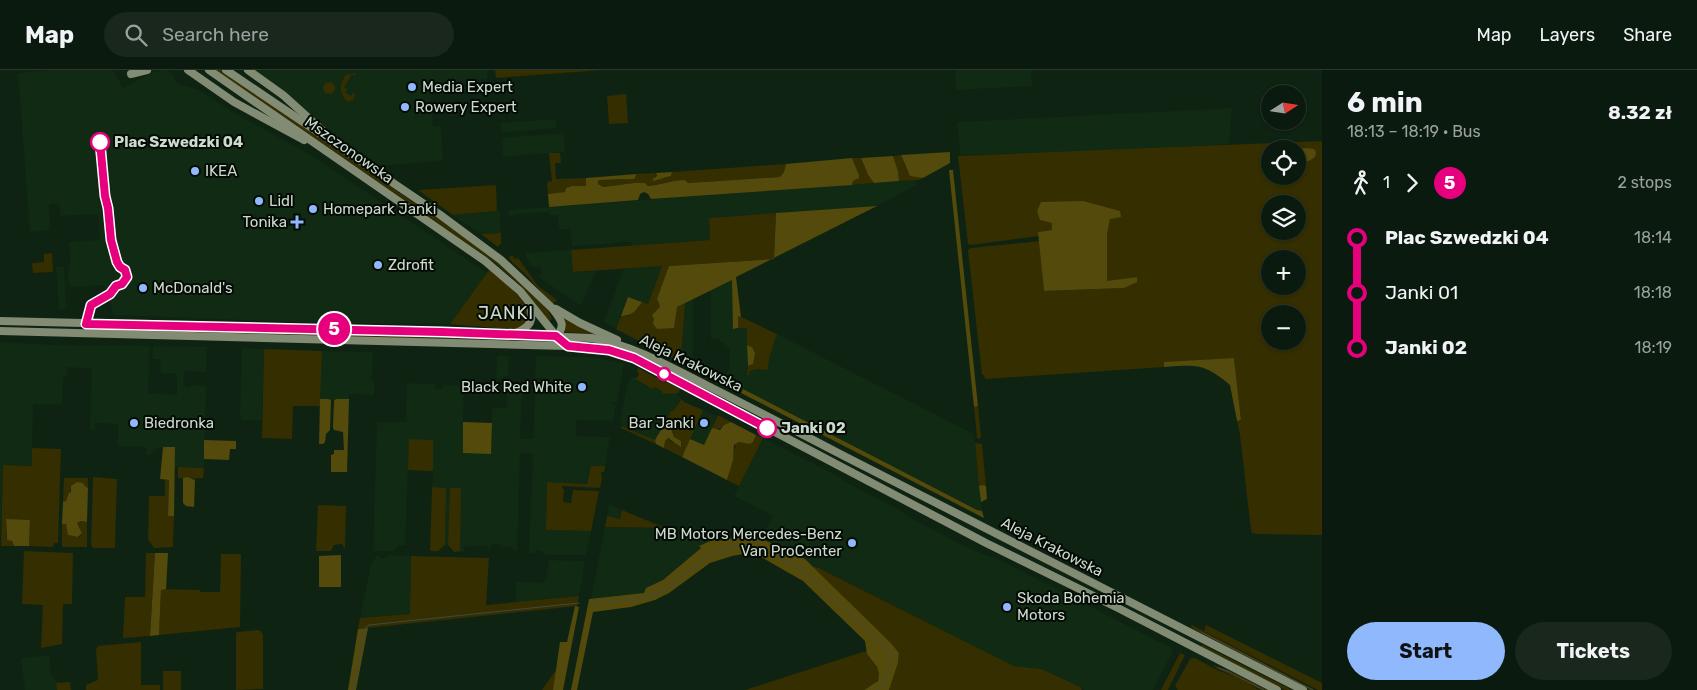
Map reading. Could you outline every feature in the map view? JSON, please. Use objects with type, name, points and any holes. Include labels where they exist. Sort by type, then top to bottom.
[{"type":"main road","points":[[131,74],[147,70]]},
{"type":"main road","points":[[188,70],[234,102],[341,161]]},
{"type":"main road","name":"Mszczonowska","points":[[209,70],[485,260],[505,277],[527,300],[556,336],[568,346]]},
{"type":"main road","name":"Mszczonowska","points":[[226,70],[439,214],[497,256],[552,308]]},
{"type":"main road","points":[[248,70],[283,95],[345,150]]},
{"type":"main road","points":[[511,334],[524,330],[530,323],[532,316],[527,300]]},
{"type":"main road","points":[[547,345],[561,331],[562,323],[552,308]]},
{"type":"main road","points":[[552,308],[580,324],[632,348]]},
{"type":"main road","name":"Aleja Krakowska","points":[[0,321],[511,334],[592,338],[632,348],[1303,690]]},
{"type":"main road","name":"Aleja Krakowska","points":[[0,331],[547,345],[616,351],[644,363],[986,542],[1277,690]]},
{"type":"main road","points":[[1172,636],[1181,636],[1184,629]]},
{"type":"shaded area","points":[[51,70],[113,70],[123,88],[147,75],[167,70],[173,75],[178,84],[199,90],[238,115],[309,154],[487,273],[450,324],[325,323],[114,315],[104,285],[70,287],[69,282],[69,242],[100,240],[98,214],[60,216],[59,203],[49,204],[50,230],[30,232],[18,73]]},
{"type":"shaded area","points":[[215,70],[221,70],[486,252],[548,310],[552,319],[549,321],[522,287],[493,261]]},
{"type":"shaded area","points":[[252,70],[487,70],[487,79],[429,84],[433,126],[441,126],[443,161],[376,166],[331,135]]},
{"type":"shaded area","points":[[495,70],[603,70],[496,78]]},
{"type":"shaded area","points":[[955,70],[1031,70],[1032,86],[956,90]]},
{"type":"shaded area","points":[[355,73],[355,76],[352,74],[344,87],[347,89],[345,92],[351,96],[353,93],[355,95],[353,100],[347,102],[341,92],[341,85],[346,75]]},
{"type":"shaded area","points":[[329,82],[335,88],[329,94],[323,88]]},
{"type":"shaded area","points":[[626,94],[628,123],[609,124],[607,96]]},
{"type":"shaded area","points":[[1232,108],[1229,144],[1131,150],[961,155],[960,153],[957,122]]},
{"type":"shaded area","points":[[556,119],[556,128],[501,131],[500,123]]},
{"type":"shaded area","points":[[564,132],[565,152],[503,157],[502,138]]},
{"type":"shaded area","points":[[1322,141],[1322,535],[1252,533],[1237,421],[1241,420],[1234,358],[1164,363],[1164,367],[985,379],[984,375],[982,375],[968,250],[971,248],[1040,241],[1044,291],[1124,288],[1137,277],[1107,282],[1107,235],[1110,218],[1121,217],[1052,223],[1052,230],[1039,232],[1039,236],[968,244],[958,156],[1261,144],[1261,185],[1306,185],[1306,142]]},
{"type":"shaded area","points":[[1306,148],[1314,149],[1316,152],[1315,157],[1306,161]]},
{"type":"shaded area","points":[[950,152],[950,163],[923,178],[910,176],[901,155]]},
{"type":"shaded area","points":[[549,153],[560,153],[561,163],[555,163],[556,179],[586,178],[587,186],[568,187],[566,192],[548,194],[547,182],[552,181]]},
{"type":"shaded area","points":[[901,155],[908,172],[923,178],[899,181],[893,156]]},
{"type":"shaded area","points":[[893,156],[899,181],[874,183],[868,175],[861,158]]},
{"type":"shaded area","points":[[852,158],[861,158],[868,175],[874,183],[852,185],[859,175]]},
{"type":"shaded area","points":[[852,158],[859,178],[853,181],[852,185],[651,199],[644,192],[640,194],[638,200],[549,207],[548,194],[565,192],[566,188],[572,186],[586,186],[586,178],[637,174],[634,179],[598,181],[598,184],[603,187],[634,183],[645,183],[648,186],[680,180],[685,180],[688,183],[780,177],[784,172],[786,164]]},
{"type":"shaded area","points":[[786,164],[784,172],[780,177],[687,183],[685,180],[680,180],[647,186],[634,183],[602,187],[598,184],[600,180],[621,180],[637,176],[637,174],[656,173],[655,178],[662,178],[672,175],[672,172]]},
{"type":"shaded area","points":[[949,170],[953,170],[978,406],[974,407]]},
{"type":"shaded area","points":[[672,172],[671,176],[653,181],[657,176],[656,173]]},
{"type":"shaded area","points":[[915,180],[916,185],[877,206],[709,218],[710,240],[632,246],[631,242],[572,246],[570,229],[559,229],[558,215],[550,215],[549,212],[517,214],[509,217],[508,210]]},
{"type":"shaded area","points":[[496,185],[497,211],[453,215],[418,190]]},
{"type":"shaded area","points":[[1083,201],[1120,211],[1121,217],[1110,219],[1107,235],[1107,281],[1137,277],[1137,282],[1124,288],[1044,291],[1038,232],[1052,230],[1052,223],[1040,220],[1037,211],[1041,202]]},
{"type":"shaded area","points":[[877,206],[774,258],[776,213]]},
{"type":"shaded area","points":[[500,211],[500,229],[502,233],[481,234],[452,215]]},
{"type":"shaded area","points":[[776,213],[774,259],[669,266],[660,307],[677,307],[685,303],[682,346],[677,361],[616,329],[621,316],[628,316],[638,309],[642,302],[648,304],[662,266],[573,272],[571,250],[710,240],[709,218]]},
{"type":"shaded area","points":[[501,233],[501,243],[498,247],[481,234]]},
{"type":"shaded area","points":[[571,250],[573,272],[596,271],[581,306],[539,277],[542,274],[540,267],[532,267],[525,255],[526,253]]},
{"type":"shaded area","points":[[52,253],[53,272],[33,273],[32,263],[44,262],[44,254]]},
{"type":"shaded area","points":[[513,256],[514,259],[518,258],[538,286],[557,300],[553,304],[512,262],[509,258]]},
{"type":"shaded area","points":[[771,259],[736,277],[741,317],[738,316],[738,328],[733,329],[732,280],[677,307],[674,328],[657,329],[653,324],[654,319],[652,315],[660,307],[657,299],[669,266]]},
{"type":"shaded area","points":[[662,266],[648,304],[628,297],[616,329],[604,322],[624,268]]},
{"type":"shaded area","points":[[56,267],[64,267],[66,309],[59,309]]},
{"type":"shaded area","points":[[489,270],[502,280],[524,304],[529,319],[519,330],[450,324]]},
{"type":"shaded area","points":[[732,279],[734,329],[747,328],[748,375],[750,371],[757,369],[768,370],[769,359],[777,334],[974,434],[982,511],[743,389],[741,393],[737,391],[738,388],[725,384],[726,382],[723,380],[729,369],[730,348],[717,339],[711,339],[711,290]]},
{"type":"shaded area","points":[[628,297],[642,302],[633,312],[621,316]]},
{"type":"shaded area","points":[[693,299],[692,363],[678,358],[682,346],[685,303]]},
{"type":"shaded area","points":[[561,314],[599,334],[563,332]]},
{"type":"shaded area","points":[[737,315],[777,334],[769,359],[768,370],[757,369],[750,371],[749,375],[747,375],[748,366],[751,365],[752,347],[747,345],[747,328],[738,328]]},
{"type":"shaded area","points":[[97,327],[537,340],[537,341],[97,331]]},
{"type":"shaded area","points":[[0,342],[150,346],[148,393],[177,395],[177,373],[161,373],[160,359],[152,359],[153,346],[207,347],[206,372],[185,371],[183,386],[189,388],[190,386],[206,386],[204,468],[175,467],[175,447],[159,447],[150,455],[146,455],[146,447],[118,446],[118,424],[95,423],[95,430],[90,430],[92,369],[67,367],[67,377],[63,377],[62,405],[33,404],[32,466],[3,465],[0,545]]},
{"type":"shaded area","points":[[747,345],[752,347],[755,353],[753,364],[748,366]]},
{"type":"shaded area","points":[[242,348],[264,349],[262,420],[242,420],[240,414]]},
{"type":"shaded area","points":[[264,349],[322,351],[320,406],[293,406],[292,439],[262,438]]},
{"type":"shaded area","points":[[322,351],[373,352],[370,380],[374,381],[374,395],[349,394],[349,399],[336,399],[334,401],[320,399]]},
{"type":"shaded area","points":[[497,355],[509,356],[508,376],[503,376],[503,379],[496,378]]},
{"type":"shaded area","points":[[536,356],[592,357],[624,364],[617,402],[612,404],[616,405],[613,421],[576,420],[576,434],[578,436],[610,437],[605,466],[591,466],[587,484],[547,482],[546,530],[591,531],[586,555],[546,555],[536,550],[534,553],[529,553],[533,454],[520,453],[517,552],[509,547],[504,547],[503,549],[499,544],[493,544],[488,551],[488,546],[466,546],[463,552],[454,552],[449,545],[445,545],[438,551],[430,551],[433,471],[408,470],[405,545],[398,545],[394,551],[373,551],[377,422],[406,422],[407,383],[435,384],[435,389],[442,389],[443,385],[464,386],[463,422],[491,453],[492,407],[507,408],[507,391],[522,391],[520,439],[533,439],[535,393],[537,393],[538,389],[546,390],[547,383],[546,378],[535,378]]},
{"type":"shaded area","points":[[1234,358],[1241,420],[1237,421],[1230,385],[1221,378],[1200,367],[1164,367],[1164,362]]},
{"type":"shaded area","points":[[638,368],[659,379],[661,382],[662,380],[680,389],[679,393],[662,393],[662,391],[654,387],[653,389],[635,379],[639,375]]},
{"type":"shaded area","points":[[632,376],[643,384],[671,394],[675,393],[684,402],[717,416],[704,446],[690,439],[682,457],[621,428],[622,423],[620,421],[627,386]]},
{"type":"shaded area","points":[[743,389],[982,511],[984,518],[741,393]]},
{"type":"shaded area","points":[[320,399],[331,400],[330,430],[326,434],[323,444],[319,444]]},
{"type":"shaded area","points":[[336,399],[349,399],[347,472],[331,472],[331,455],[334,454],[334,450],[344,450],[343,432],[333,428],[334,401]]},
{"type":"shaded area","points":[[682,399],[684,402],[703,410],[682,457],[664,448],[667,438],[672,442],[682,444],[681,441],[674,437],[672,431],[666,428],[661,430],[660,419],[667,420],[671,411]]},
{"type":"shaded area","points":[[978,406],[981,437],[979,439],[977,438],[974,407]]},
{"type":"shaded area","points":[[718,415],[731,422],[717,430],[712,428]]},
{"type":"shaded area","points":[[463,422],[492,423],[491,454],[463,453]]},
{"type":"shaded area","points":[[731,422],[756,435],[750,444],[739,442],[734,445],[733,460],[727,480],[682,457],[690,439],[704,445],[712,428],[720,430],[724,425]]},
{"type":"shaded area","points":[[621,426],[655,440],[656,444],[621,428]]},
{"type":"shaded area","points":[[667,427],[671,429],[674,437],[681,441],[681,447],[668,438],[665,441],[664,448],[656,444],[655,440],[661,430]]},
{"type":"shaded area","points":[[756,435],[763,438],[739,486],[727,480],[736,443],[750,444]]},
{"type":"shaded area","points":[[763,438],[842,478],[842,480],[963,545],[990,557],[992,556],[1171,648],[1173,651],[1153,690],[1085,690],[1042,669],[1014,666],[816,566],[814,568],[805,559],[761,539],[773,516],[734,496]]},
{"type":"shaded area","points":[[409,439],[433,440],[433,471],[408,470]]},
{"type":"shaded area","points":[[204,440],[236,441],[236,449],[230,449],[229,460],[204,459]]},
{"type":"shaded area","points":[[975,443],[982,444],[986,486],[979,486]]},
{"type":"shaded area","points":[[163,447],[175,447],[174,516],[168,516],[169,480],[160,479]]},
{"type":"shaded area","points":[[32,448],[61,449],[58,543],[54,543],[53,547],[29,546],[30,520],[6,520],[6,538],[12,541],[14,546],[1,546],[3,465],[32,466]]},
{"type":"shaded area","points":[[591,466],[605,466],[604,472],[601,472],[600,488],[562,486],[562,489],[564,489],[563,502],[571,503],[573,490],[599,491],[591,531],[546,530],[547,482],[587,484]]},
{"type":"shaded area","points":[[178,467],[204,468],[203,478],[178,478]]},
{"type":"shaded area","points":[[93,477],[117,479],[115,548],[93,548],[91,545]]},
{"type":"shaded area","points":[[187,477],[195,480],[194,507],[186,506],[183,503],[183,478]]},
{"type":"shaded area","points":[[64,478],[88,478],[88,488],[85,486],[71,486],[66,501],[63,502]]},
{"type":"shaded area","points":[[165,479],[169,480],[168,516],[174,516],[173,547],[154,548],[148,539],[149,496],[165,496]]},
{"type":"shaded area","points":[[77,482],[83,483],[88,488],[87,522],[81,521],[77,523],[82,533],[78,537],[68,535],[66,524],[62,524],[63,502],[66,501],[71,492],[71,486]]},
{"type":"shaded area","points":[[979,486],[986,486],[987,499],[981,502]]},
{"type":"shaded area","points":[[432,487],[446,488],[445,545],[438,551],[430,551]]},
{"type":"shaded area","points":[[450,488],[461,488],[460,551],[454,552],[448,545]]},
{"type":"shaded area","points":[[609,504],[622,510],[620,519],[607,516]]},
{"type":"shaded area","points":[[318,505],[346,506],[345,549],[342,544],[334,545],[331,551],[316,551]]},
{"type":"shaded area","points":[[622,510],[665,528],[605,527],[607,516],[620,519]]},
{"type":"shaded area","points":[[6,519],[30,520],[29,546],[14,546],[12,541],[7,540]]},
{"type":"shaded area","points":[[81,521],[87,522],[87,547],[62,547],[62,524],[66,524],[70,535],[80,537],[82,533],[77,523]]},
{"type":"shaded area","points":[[689,524],[717,538],[699,546],[701,548],[663,580],[647,588],[644,593],[591,599],[605,527],[665,528],[683,536]]},
{"type":"shaded area","points":[[751,534],[805,559],[891,643],[899,653],[898,663],[889,690],[864,690],[878,681],[879,674],[877,667],[867,654],[865,641],[803,581],[761,557],[748,553],[710,563],[669,593],[655,600],[631,607],[593,612],[577,690],[571,690],[589,599],[644,593],[646,588],[663,580],[701,548],[699,546],[717,538],[718,541]]},
{"type":"shaded area","points":[[24,551],[73,553],[72,604],[63,604],[62,644],[41,648],[43,605],[22,604]]},
{"type":"shaded area","points":[[146,553],[155,553],[150,636],[123,638],[125,597],[145,597]]},
{"type":"shaded area","points":[[155,553],[168,553],[166,589],[161,590],[159,635],[150,636]]},
{"type":"shaded area","points":[[221,554],[241,554],[240,627],[159,635],[161,589],[220,592]]},
{"type":"shaded area","points":[[341,555],[341,587],[319,587],[319,556]]},
{"type":"shaded area","points":[[377,555],[383,559],[391,555],[411,556],[410,614],[360,618],[371,564]]},
{"type":"shaded area","points":[[411,556],[489,558],[486,605],[579,596],[577,606],[358,629],[360,618],[410,614]]},
{"type":"shaded area","points":[[549,560],[584,561],[579,596],[516,603],[516,581],[545,582]]},
{"type":"shaded area","points":[[815,566],[1014,666],[1042,669],[1082,688],[1081,690],[889,690],[898,663],[899,653],[814,568]]},
{"type":"shaded area","points":[[575,606],[579,607],[563,690],[553,690],[560,642],[567,642]]},
{"type":"shaded area","points":[[1192,625],[1315,690],[1310,690],[1296,683],[1195,630],[1191,627]]},
{"type":"shaded area","points":[[1206,625],[1322,683],[1322,690],[1318,690],[1204,631]]},
{"type":"shaded area","points":[[368,628],[356,690],[348,690],[358,629]]},
{"type":"shaded area","points":[[258,630],[263,635],[263,689],[236,690],[236,633]]},
{"type":"shaded area","points":[[141,642],[141,685],[160,685],[160,690],[86,690],[86,685],[98,680],[96,650],[98,646]]},
{"type":"shaded area","points":[[1202,645],[1292,690],[1285,690],[1203,648]]},
{"type":"shaded area","points":[[866,651],[878,669],[879,676],[877,681],[864,690],[745,690]]},
{"type":"shaded area","points":[[1180,653],[1185,655],[1168,690],[1161,690]]},
{"type":"shaded area","points":[[49,655],[51,674],[55,679],[57,690],[25,690],[21,658]]},
{"type":"shaded area","points":[[1195,658],[1217,670],[1235,677],[1213,665],[1230,671],[1268,690],[1261,690],[1249,684],[1259,690],[1178,690],[1175,686],[1190,659]]},
{"type":"shaded area","points":[[163,671],[181,671],[181,690],[163,690]]},
{"type":"shaded area","points":[[555,671],[562,690],[542,690]]},
{"type":"shaded area","points":[[70,682],[71,690],[57,690],[56,683]]},
{"type":"waterway","points":[[590,603],[636,599],[663,591],[708,556],[720,550],[738,545],[751,545],[799,567],[853,615],[890,652],[891,663]]},
{"type":"waterway","points":[[353,690],[365,628],[369,625],[579,603]]},
{"type":"waterway","points":[[1201,632],[1313,690]]},
{"type":"waterway","points":[[1218,668],[1264,690]]},
{"type":"waterway","points":[[877,690],[883,684],[889,669]]},
{"type":"bus line","name":"5","points":[[100,142],[111,240],[115,258],[120,267],[125,270],[127,277],[126,281],[116,286],[110,294],[93,302],[88,310],[86,324],[556,336],[568,346],[616,351],[634,358],[767,428]]},
{"type":"place","name":"Media Expert","points":[[412,87]]},
{"type":"place","name":"Rowery Expert","points":[[405,107]]},
{"type":"place","name":"Plac Szwedzki 04","points":[[100,142]]},
{"type":"place","name":"IKEA","points":[[195,171]]},
{"type":"place","name":"Lidl","points":[[259,201]]},
{"type":"place","name":"Homepark Janki","points":[[313,209]]},
{"type":"place","name":"Tonika","points":[[297,222]]},
{"type":"place","name":"Zdrofit","points":[[378,265]]},
{"type":"place","name":"McDonald's","points":[[143,288]]},
{"type":"place","name":"Black Red White","points":[[582,387]]},
{"type":"place","name":"Biedronka","points":[[134,423]]},
{"type":"place","name":"Bar Janki","points":[[704,423]]},
{"type":"place","name":"Janki 02","points":[[767,428]]},
{"type":"place","name":"MB Motors Mercedes-Benz Van ProCenter","points":[[852,543]]},
{"type":"place","name":"Skoda Bohemia Motors","points":[[1007,607]]},
{"type":"district","name":"JANKI","points":[[506,313]]}]
